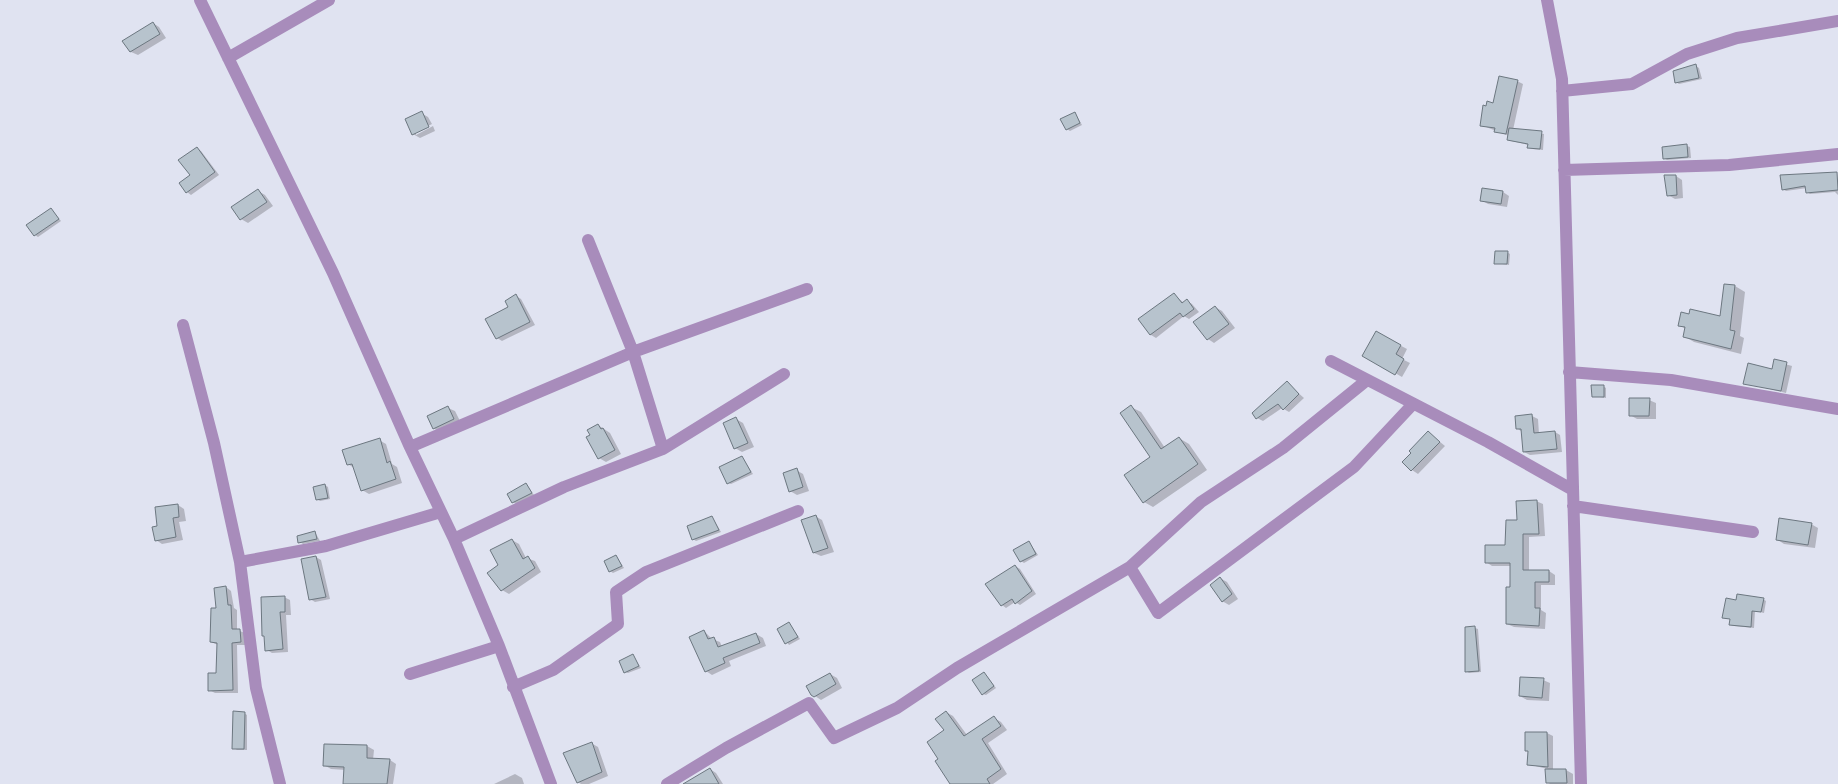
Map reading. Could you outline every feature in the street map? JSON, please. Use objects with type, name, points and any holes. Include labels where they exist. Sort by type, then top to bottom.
[{"type":"street","points":[[200,0],[333,273],[410,447],[454,538],[499,646],[513,688],[551,784]]},
{"type":"street","points":[[228,58],[329,0]]},
{"type":"street","points":[[1547,0],[1562,91],[1581,784]]},
{"type":"street","points":[[1562,91],[1632,84],[1687,54],[1737,38],[1838,22]]},
{"type":"street","points":[[1564,170],[1729,165],[1838,154]]},
{"type":"street","points":[[588,240],[633,352],[663,449]]},
{"type":"street","points":[[410,447],[633,352],[807,289]]},
{"type":"street","points":[[183,325],[214,443],[240,562],[256,688],[280,784]]},
{"type":"street","points":[[1331,361],[1488,442],[1573,490]]},
{"type":"street","points":[[1569,372],[1671,380],[1838,409]]},
{"type":"street","points":[[454,538],[564,487],[663,449],[784,374]]},
{"type":"street","points":[[667,784],[726,748],[809,704],[834,738],[897,708],[957,668],[1130,567],[1201,502],[1283,448],[1367,380]]},
{"type":"street","points":[[1130,567],[1158,613],[1354,467],[1414,404]]},
{"type":"street","points":[[1573,506],[1753,532]]},
{"type":"street","points":[[513,688],[553,670],[618,624],[616,592],[646,572],[798,511]]},
{"type":"street","points":[[240,562],[326,546],[441,512]]},
{"type":"street","points":[[410,674],[499,646]]},
{"type":"building","points":[[153,22],[160,34],[130,52],[122,41]]},
{"type":"building","points":[[1696,64],[1699,78],[1675,83],[1673,71]]},
{"type":"building","points":[[1499,76],[1518,80],[1506,134],[1494,132],[1495,128],[1480,126],[1483,105],[1486,106],[1487,101],[1493,103]]},
{"type":"building","points":[[422,111],[429,127],[412,135],[405,119]]},
{"type":"building","points":[[1075,112],[1080,123],[1066,130],[1060,119]]},
{"type":"building","points":[[1509,128],[1542,131],[1540,149],[1527,148],[1528,144],[1507,140]]},
{"type":"building","points":[[1687,144],[1688,157],[1663,159],[1662,147]]},
{"type":"building","points":[[197,147],[215,172],[186,193],[179,183],[190,175],[178,160]]},
{"type":"building","points":[[1837,172],[1838,190],[1806,193],[1805,186],[1782,190],[1780,175]]},
{"type":"building","points":[[1664,175],[1676,175],[1677,195],[1667,196]]},
{"type":"building","points":[[1482,188],[1503,191],[1501,204],[1480,201]]},
{"type":"building","points":[[258,189],[267,202],[240,220],[231,207]]},
{"type":"building","points":[[51,208],[59,219],[34,236],[26,225]]},
{"type":"building","points":[[1495,251],[1508,251],[1507,264],[1494,264]]},
{"type":"building","points":[[1724,284],[1735,285],[1730,330],[1735,331],[1731,349],[1683,337],[1685,327],[1678,326],[1681,312],[1689,314],[1690,309],[1720,316]]},
{"type":"building","points":[[1174,293],[1182,303],[1187,299],[1194,309],[1183,317],[1180,313],[1150,335],[1138,319]]},
{"type":"building","points":[[516,294],[530,322],[496,339],[485,319],[508,307],[505,301]]},
{"type":"building","points":[[1215,306],[1229,324],[1207,340],[1193,322]]},
{"type":"building","points":[[1376,331],[1401,345],[1396,354],[1404,359],[1395,375],[1362,356]]},
{"type":"building","points":[[1774,359],[1787,362],[1781,391],[1743,384],[1748,363],[1772,369]]},
{"type":"building","points":[[1287,381],[1299,394],[1283,410],[1278,404],[1256,419],[1252,413]]},
{"type":"building","points":[[1591,385],[1604,385],[1604,397],[1592,397]]},
{"type":"building","points":[[1629,398],[1650,398],[1649,416],[1629,416]]},
{"type":"building","points":[[1131,405],[1161,449],[1179,437],[1198,464],[1143,503],[1124,475],[1150,457],[1120,413]]},
{"type":"building","points":[[448,406],[454,419],[433,429],[427,416]]},
{"type":"building","points":[[1532,414],[1534,433],[1555,431],[1557,449],[1523,452],[1521,429],[1516,429],[1515,416]]},
{"type":"building","points":[[736,417],[748,443],[734,449],[723,423]]},
{"type":"building","points":[[598,424],[601,429],[603,428],[615,450],[598,459],[586,437],[590,435],[587,430]]},
{"type":"building","points":[[1428,431],[1440,442],[1411,471],[1402,462],[1411,453],[1409,451]]},
{"type":"building","points":[[380,438],[387,463],[390,461],[396,479],[361,491],[352,464],[347,465],[342,450]]},
{"type":"building","points":[[742,456],[751,472],[727,484],[719,467]]},
{"type":"building","points":[[797,468],[803,487],[789,492],[783,473]]},
{"type":"building","points":[[526,483],[532,493],[512,503],[507,494]]},
{"type":"building","points":[[325,484],[328,498],[316,500],[313,487]]},
{"type":"building","points":[[1537,500],[1539,534],[1523,534],[1523,570],[1549,570],[1549,582],[1535,582],[1535,608],[1540,608],[1539,626],[1506,624],[1506,587],[1510,587],[1510,563],[1485,563],[1485,545],[1505,545],[1506,520],[1517,520],[1516,501]]},
{"type":"building","points":[[178,504],[179,517],[173,518],[176,537],[155,541],[152,527],[157,526],[155,507]]},
{"type":"building","points":[[816,515],[828,548],[813,553],[801,520]]},
{"type":"building","points":[[712,516],[719,530],[692,540],[687,526]]},
{"type":"building","points":[[1779,518],[1812,523],[1808,545],[1776,540]]},
{"type":"building","points":[[315,531],[317,539],[298,543],[297,536]]},
{"type":"building","points":[[512,539],[523,559],[528,556],[535,568],[501,591],[487,573],[498,565],[490,550]]},
{"type":"building","points":[[1029,541],[1036,554],[1020,562],[1013,550]]},
{"type":"building","points":[[616,555],[622,566],[609,572],[604,561]]},
{"type":"building","points":[[316,556],[326,597],[309,600],[301,559]]},
{"type":"building","points":[[1015,565],[1032,591],[1015,604],[1012,599],[1001,606],[985,584]]},
{"type":"building","points":[[1220,577],[1232,594],[1222,602],[1210,585]]},
{"type":"building","points":[[226,586],[228,605],[231,605],[232,629],[240,629],[241,642],[232,643],[233,690],[208,691],[208,673],[216,673],[217,643],[210,642],[211,608],[216,608],[214,588]]},
{"type":"building","points":[[1737,594],[1764,598],[1761,612],[1752,611],[1751,627],[1729,625],[1730,619],[1722,618],[1726,598],[1736,600]]},
{"type":"building","points":[[285,596],[285,612],[280,612],[283,649],[265,651],[264,636],[262,636],[261,597]]},
{"type":"building","points":[[789,622],[798,637],[785,644],[777,629]]},
{"type":"building","points":[[1475,626],[1479,671],[1465,672],[1465,627]]},
{"type":"building","points":[[704,630],[708,639],[714,637],[718,647],[756,633],[760,643],[723,658],[725,663],[705,672],[689,637]]},
{"type":"building","points":[[633,654],[639,666],[624,673],[619,661]]},
{"type":"building","points":[[984,672],[994,686],[982,695],[972,680]]},
{"type":"building","points":[[830,673],[836,684],[814,697],[811,695],[806,686]]},
{"type":"building","points":[[1520,677],[1544,678],[1542,698],[1519,696]]},
{"type":"building","points":[[233,711],[245,712],[244,749],[232,749]]},
{"type":"building","points":[[946,711],[964,736],[994,716],[1001,726],[982,739],[1001,769],[987,779],[990,784],[950,784],[935,761],[938,759],[927,742],[944,730],[935,719]]},
{"type":"building","points":[[1525,732],[1547,732],[1548,767],[1527,765],[1528,751],[1525,751]]},
{"type":"building","points":[[592,742],[602,772],[577,783],[563,753]]},
{"type":"building","points":[[324,744],[367,745],[367,758],[390,759],[387,784],[343,784],[344,767],[323,766]]},
{"type":"building","points":[[710,768],[719,784],[683,784]]},
{"type":"building","points":[[1545,769],[1566,769],[1567,783],[1546,783]]}]
